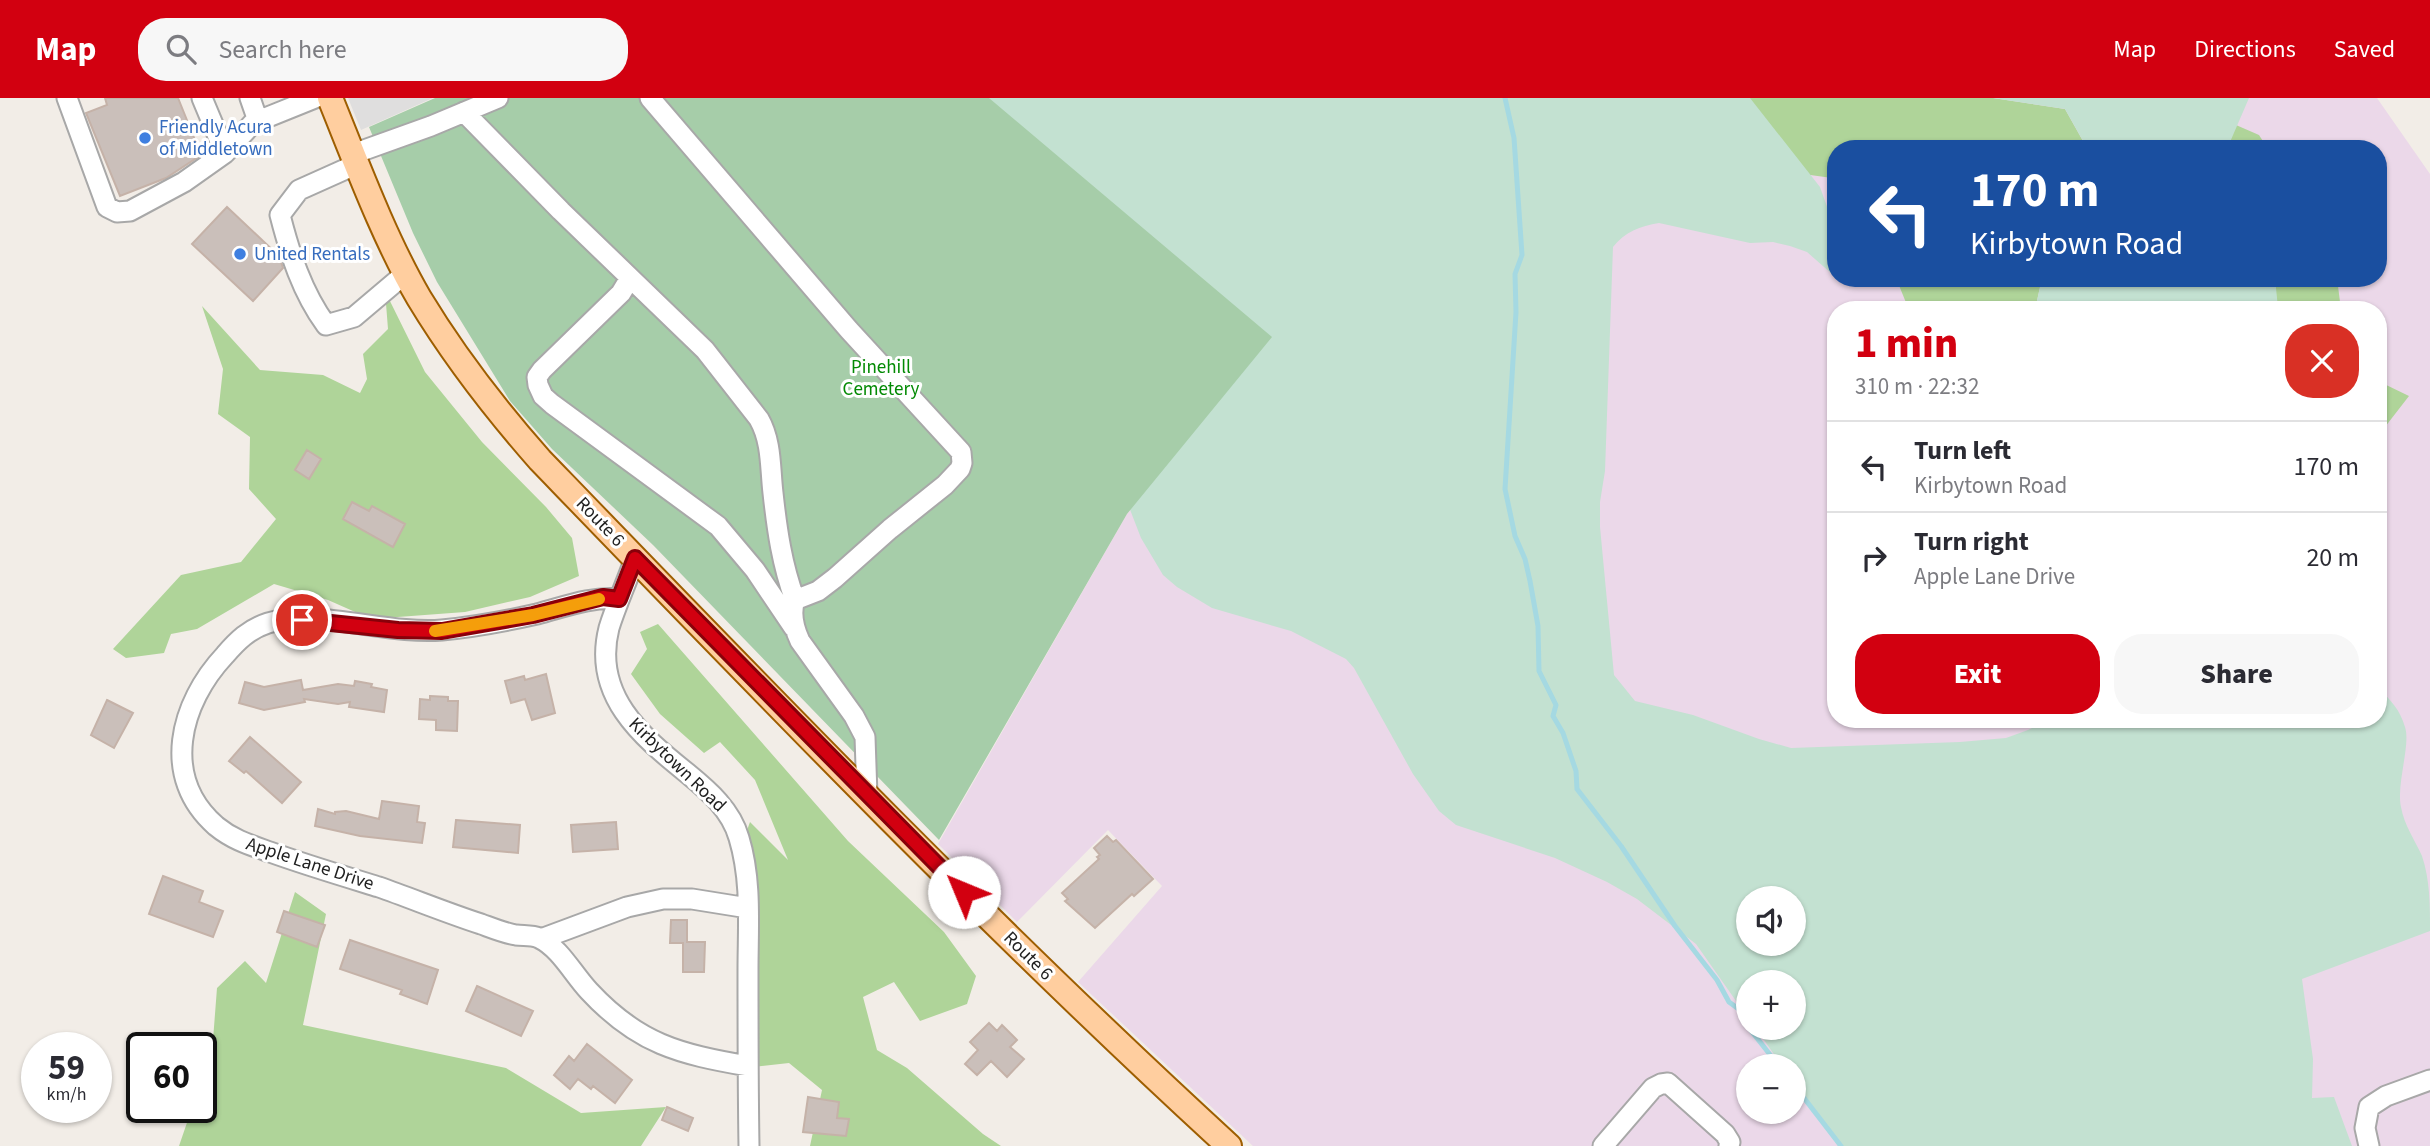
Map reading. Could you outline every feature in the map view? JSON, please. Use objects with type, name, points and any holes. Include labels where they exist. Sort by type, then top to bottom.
[{"type":"main road","name":"Route 6","points":[[330,98],[418,296],[459,360],[497,411],[540,460],[867,795],[1062,989],[1229,1146]]},
{"type":"street","points":[[67,98],[107,207],[117,212],[130,211],[184,182],[225,153],[253,123],[315,98]]},
{"type":"street","points":[[202,98],[225,153]]},
{"type":"street","points":[[250,98],[258,121]]},
{"type":"street","points":[[406,273],[354,317],[326,325],[312,306],[289,251],[280,215],[299,190],[355,159],[498,98]]},
{"type":"street","points":[[650,98],[849,330],[961,452],[960,469],[945,485],[835,578],[818,590],[795,600]]},
{"type":"street","points":[[464,112],[705,349],[764,428],[769,446],[783,566],[795,600],[792,607],[794,629]]},
{"type":"street","points":[[630,278],[621,293],[542,370],[537,377],[540,390],[552,404],[718,526],[755,570],[800,642],[854,716],[865,737],[867,795]]},
{"type":"street","name":"Kirbytown Road","points":[[635,558],[610,629],[606,659],[616,700],[640,733],[719,802],[740,839],[746,865],[749,1146]]},
{"type":"street","name":"Apple Lane Drive","points":[[541,939],[480,924],[234,839],[208,818],[189,789],[181,758],[183,733],[192,702],[206,676],[238,640],[268,623],[302,620],[398,630],[442,631],[533,615],[603,597],[619,599]]},
{"type":"street","points":[[541,939],[627,907],[663,899],[692,899],[748,908]]},
{"type":"street","points":[[541,939],[547,942],[622,1024],[659,1045],[700,1057],[748,1066]]},
{"type":"street","points":[[2369,1146],[2365,1128],[2369,1107],[2386,1096],[2430,1080]]},
{"type":"street","points":[[1603,1146],[1653,1088],[1668,1083],[1725,1134],[1730,1142],[1728,1146]]},
{"type":"shaded area","points":[[348,98],[433,98],[361,130]]},
{"type":"shaded area","points":[[1354,98],[2377,98],[2430,174],[2430,1146],[1253,1146],[1078,982],[1162,886],[1108,830],[1017,922],[938,844],[1127,514],[1274,338]]},
{"type":"green space","name":"Pinehill Cemetery","points":[[435,98],[989,98],[1272,337],[1127,514],[939,840],[653,545],[552,449],[510,401],[437,282],[413,233],[369,127]]},
{"type":"green space","points":[[838,98],[1750,98],[1820,187],[1827,207],[1827,270],[1807,252],[1790,246],[1773,242],[1750,243],[1659,223],[1633,230],[1613,247],[1605,471],[1600,502],[1600,527],[1614,675],[1635,701],[1693,715],[1791,748],[1960,742],[2006,738],[2032,728],[2387,728],[2387,697],[2405,727],[2401,807],[2425,865],[2430,931],[2302,979],[2313,1059],[2312,1098],[2334,1097],[2352,1146],[1838,1146],[1806,1100],[1806,1054],[1774,1054],[1764,1040],[1806,1040],[1806,970],[1736,970],[1736,1001],[1696,944],[1637,899],[1555,858],[1456,825],[1439,811],[1413,774],[1354,668],[1346,659],[1291,631],[1212,608],[1177,587],[1163,575],[1141,538],[1129,507]]},
{"type":"green space","points":[[1638,98],[1993,98],[2065,109],[2082,140],[1827,140],[1827,177],[1796,173]]},
{"type":"green space","points":[[1993,98],[2249,98],[2231,140],[2082,140],[2065,109]]},
{"type":"green space","points":[[2236,125],[2259,135],[2262,140],[2230,140]]},
{"type":"green space","points":[[1900,287],[2040,287],[2037,301],[1905,301]]},
{"type":"green space","points":[[2040,287],[2276,287],[2277,301],[2037,301]]},
{"type":"green space","points":[[2276,287],[2338,287],[2340,301],[2276,301]]},
{"type":"green space","points":[[385,291],[425,372],[482,442],[546,507],[572,538],[579,576],[530,597],[465,612],[371,619],[328,600],[274,584],[197,629],[171,634],[164,653],[126,658],[113,649],[181,575],[241,562],[276,519],[249,489],[250,437],[218,414],[223,369],[202,306],[260,370],[323,375],[360,393],[367,379],[363,354],[388,329]]},
{"type":"green space","points":[[2387,385],[2409,396],[2387,424]]},
{"type":"green space","points":[[658,624],[848,841],[944,932],[976,976],[967,1004],[920,1021],[894,982],[863,997],[877,1050],[907,1068],[983,1134],[1001,1146],[810,1146],[822,1090],[789,1063],[753,1067],[737,858],[750,822],[788,860],[755,780],[720,742],[704,753],[660,714],[631,674],[647,649],[640,632]]},
{"type":"green space","points":[[295,892],[326,914],[303,1025],[506,1068],[581,1113],[666,1107],[641,1146],[179,1146],[187,1123],[217,1123],[217,1032],[214,1032],[217,988],[245,961],[266,983]]},
{"type":"building","name":"Friendly Acura of Middletown","points":[[105,98],[178,98],[201,155],[166,178],[120,196],[86,113],[107,105]]},
{"type":"building","name":"United Rentals","points":[[227,207],[279,256],[283,268],[253,301],[192,244]]},
{"type":"building","points":[[307,450],[321,459],[309,479],[295,470]]},
{"type":"building","points":[[352,502],[369,511],[372,506],[405,524],[393,547],[343,519]]},
{"type":"building","points":[[546,674],[555,713],[532,720],[525,699],[511,703],[505,681],[524,676],[525,680]]},
{"type":"building","points":[[301,680],[303,690],[338,684],[354,686],[355,681],[372,684],[371,687],[387,690],[384,712],[349,707],[350,702],[338,704],[304,699],[305,702],[264,710],[239,703],[245,682],[264,687]]},
{"type":"building","points":[[430,696],[448,697],[448,701],[458,701],[457,731],[436,730],[436,720],[419,719],[420,699],[430,700]]},
{"type":"building","points":[[107,700],[133,713],[114,748],[91,735]]},
{"type":"building","points":[[250,737],[301,782],[282,803],[246,771],[244,773],[229,761]]},
{"type":"building","points":[[382,801],[419,806],[417,822],[425,823],[422,843],[360,836],[315,826],[318,809],[335,814],[346,811],[379,819]]},
{"type":"building","points":[[456,820],[520,825],[518,853],[453,847]]},
{"type":"building","points":[[616,822],[618,849],[573,852],[571,825]]},
{"type":"building","points":[[1107,836],[1113,842],[1116,840],[1153,879],[1095,928],[1065,901],[1068,899],[1062,893],[1099,859],[1097,857],[1100,855],[1094,848]]},
{"type":"building","points":[[163,876],[203,891],[199,902],[223,911],[213,937],[149,914]]},
{"type":"building","points":[[284,911],[325,925],[317,947],[277,932]]},
{"type":"building","points":[[671,920],[687,920],[687,942],[705,942],[704,972],[683,972],[683,943],[670,943]]},
{"type":"building","points":[[350,940],[438,970],[427,1004],[400,994],[402,990],[340,969]]},
{"type":"building","points":[[477,986],[533,1011],[521,1036],[466,1011]]},
{"type":"building","points":[[989,1023],[997,1031],[1002,1025],[1017,1040],[1010,1047],[1024,1059],[1007,1077],[991,1061],[977,1075],[965,1064],[978,1050],[970,1042]]},
{"type":"building","points":[[587,1044],[632,1080],[615,1103],[593,1086],[591,1089],[578,1079],[570,1089],[554,1075],[569,1056],[574,1061]]},
{"type":"building","points":[[808,1097],[839,1102],[837,1118],[849,1119],[846,1136],[803,1132]]},
{"type":"building","points":[[667,1107],[693,1118],[688,1131],[662,1120]]},
{"type":"waterway","points":[[1505,98],[1514,138],[1522,255],[1515,274],[1516,312],[1505,489],[1515,536],[1525,559],[1530,581],[1538,626],[1539,671],[1556,705],[1553,716],[1563,733],[1576,771],[1577,789],[1717,980],[1729,1002],[1740,1010],[1749,1028],[1770,1054]]},
{"type":"waterway","points":[[1806,1101],[1841,1146]]},
{"type":"slow traffic","points":[[435,631],[533,615],[599,599]]},
{"type":"place","name":"Friendly Acura of Middletown","points":[[145,138]]},
{"type":"place","name":"United Rentals","points":[[240,254]]},
{"type":"route","points":[[302,620],[398,630],[442,631],[533,615],[603,597],[619,599],[635,558],[964,892]]}]
